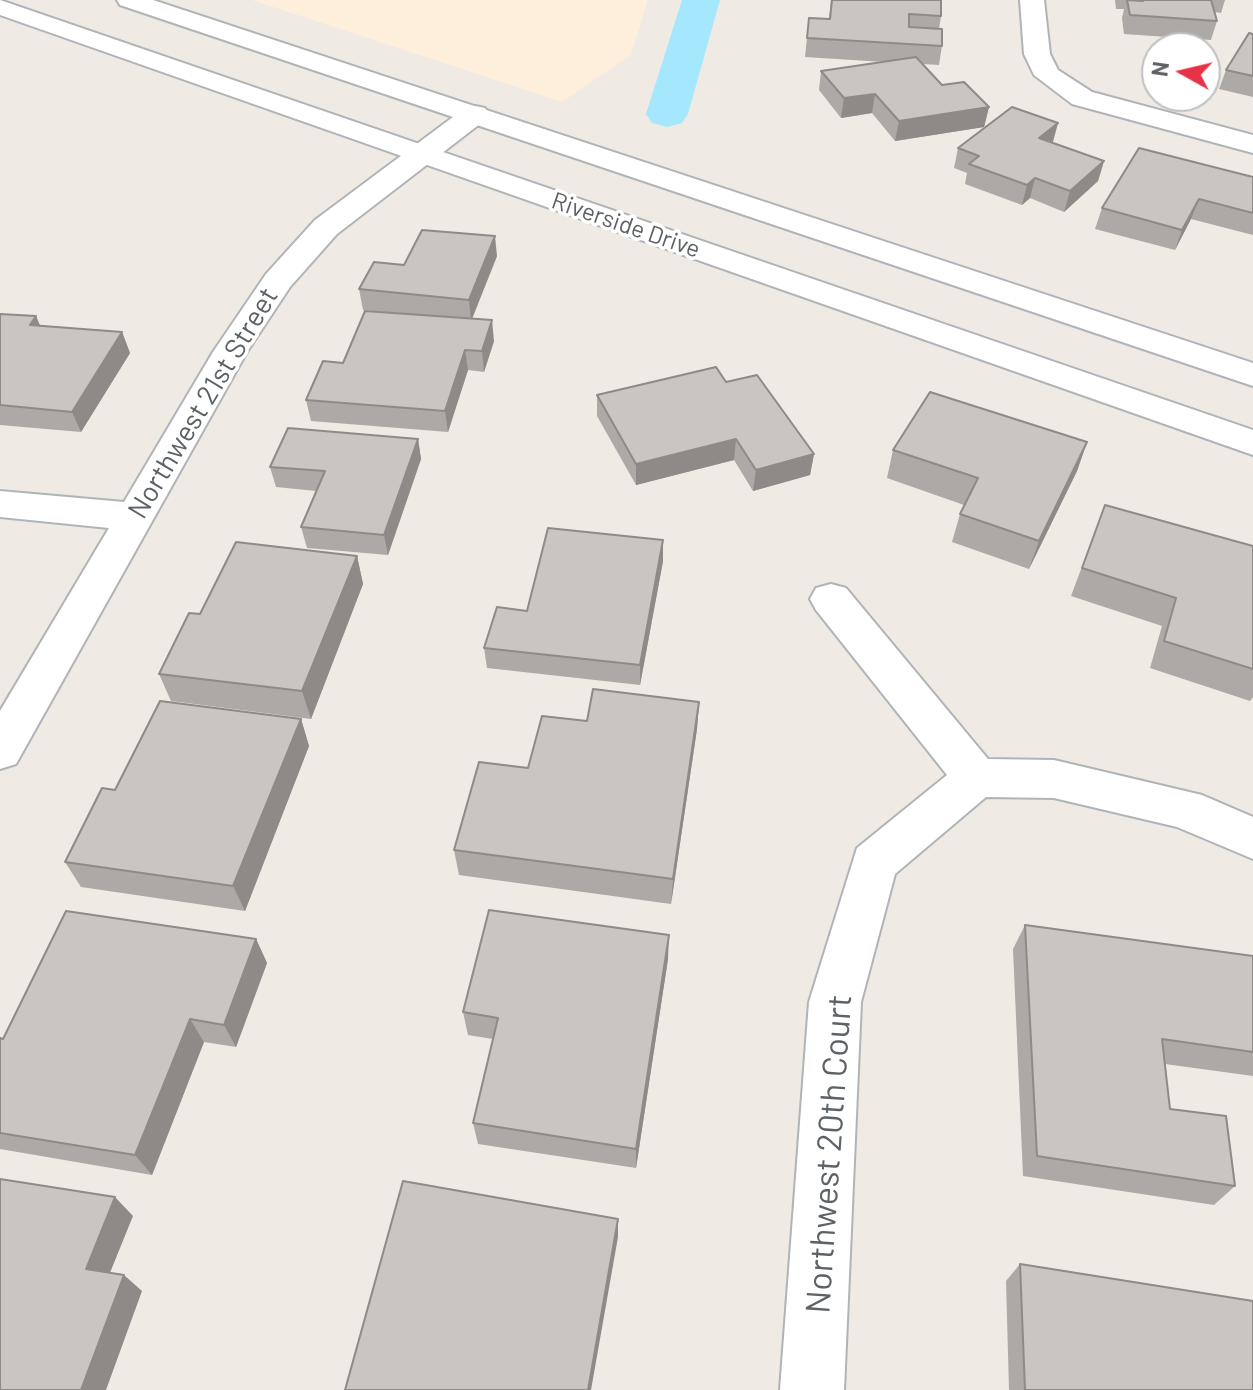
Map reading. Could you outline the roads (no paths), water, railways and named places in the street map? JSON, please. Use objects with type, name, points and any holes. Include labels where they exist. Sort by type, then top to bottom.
[{"type":"street","points":[[129,0],[1253,375]]},
{"type":"street","points":[[1032,0],[1037,54],[1047,75],[1082,98],[1253,144]]},
{"type":"street","name":"Riverside Drive","points":[[0,7],[1253,443]]},
{"type":"street","name":"Northwest 21st Street","points":[[0,751],[230,352],[277,281],[326,227],[475,114]]},
{"type":"street","points":[[0,504],[135,517]]},
{"type":"street","points":[[831,599],[976,778],[1054,779],[1185,809],[1253,839]]},
{"type":"street","name":"Northwest 20th Court","points":[[812,1390],[835,1002],[874,863],[976,778]]},
{"type":"waterway","points":[[667,114],[701,0]]}]
